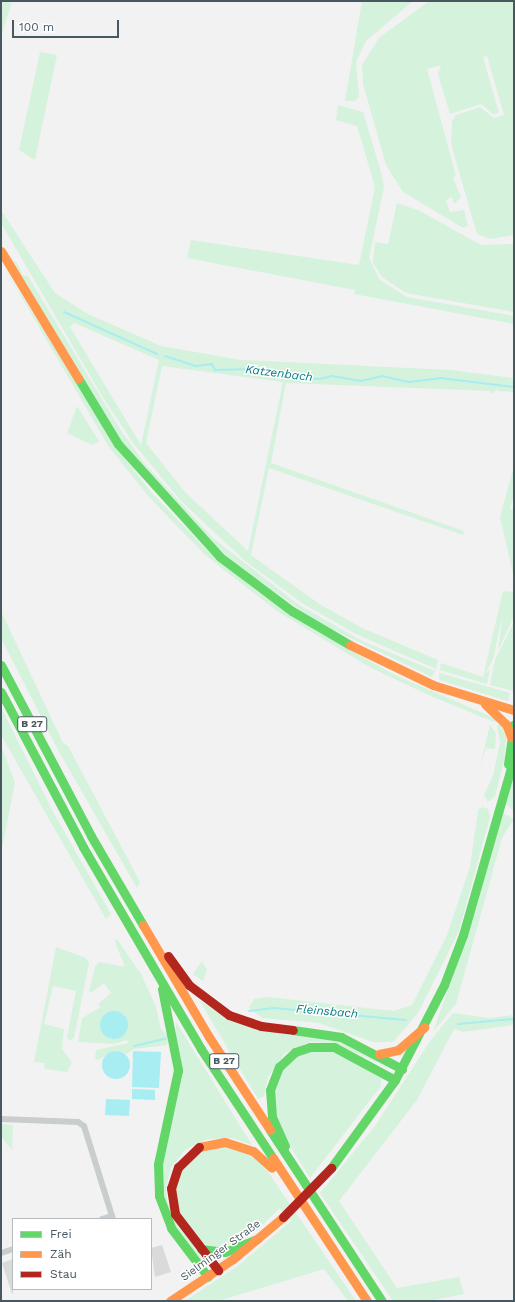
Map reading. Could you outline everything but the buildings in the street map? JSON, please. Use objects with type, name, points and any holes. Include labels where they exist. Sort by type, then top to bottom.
[{"type":"main road","points":[[1,251],[118,444],[220,557],[292,611],[353,647],[417,678],[484,703],[514,710]]},
{"type":"main road","name":"B 27","points":[[1,665],[152,942],[299,1179],[382,1301]]},
{"type":"main road","name":"B 27","points":[[1,692],[69,821],[161,982],[282,1174],[367,1301]]},
{"type":"main road","points":[[484,703],[506,724],[511,738]]},
{"type":"main road","points":[[508,770],[514,724]]},
{"type":"main road","points":[[508,770],[514,757]]},
{"type":"main road","name":"Sielminger Straße","points":[[170,1301],[218,1270],[258,1239],[283,1217],[331,1168],[395,1080],[424,1027],[463,935],[508,770]]},
{"type":"main road","points":[[152,942],[189,985],[229,1015],[261,1026],[332,1035],[379,1054],[402,1069]]},
{"type":"main road","points":[[161,982],[176,1047],[178,1070],[174,1102],[159,1158],[159,1196],[171,1228],[208,1277]]},
{"type":"main road","points":[[379,1054],[398,1050],[424,1027]]},
{"type":"main road","points":[[299,1179],[294,1160],[271,1111],[271,1084],[283,1062],[302,1049],[326,1046],[350,1053],[395,1080]]},
{"type":"main road","points":[[218,1270],[178,1221],[171,1201],[174,1174],[187,1156],[211,1143],[233,1143],[253,1151],[282,1174]]},
{"type":"main road","points":[[201,1249],[225,1252],[258,1239]]},
{"type":"street","points":[[1,1119],[78,1122],[84,1126],[113,1217]]},
{"type":"street","points":[[1,1253],[12,1249]]},
{"type":"green space","points":[[3,1],[12,1],[1,37],[1,10]]},
{"type":"green space","points":[[362,1],[413,1],[366,41],[356,62],[359,97],[355,101],[345,101]]},
{"type":"green space","points":[[429,1],[514,1],[514,235],[490,239],[477,234],[451,144],[452,121],[456,115],[480,107],[494,118],[504,115],[487,56],[483,57],[499,113],[493,114],[481,104],[450,114],[438,74],[441,65],[427,69],[456,176],[453,178],[461,197],[454,204],[452,197],[446,200],[450,212],[464,210],[468,226],[463,228],[403,192],[386,165],[363,84],[362,65],[379,38]]},
{"type":"green space","points":[[40,52],[57,55],[35,160],[19,150]]},
{"type":"green space","points":[[338,105],[363,112],[381,172],[384,187],[369,258],[380,280],[407,297],[514,316],[514,324],[354,294],[355,290],[187,258],[191,240],[359,265],[375,187],[357,126],[336,120]]},
{"type":"green space","points":[[397,203],[420,211],[481,245],[514,244],[514,312],[406,293],[382,277],[373,263],[375,242],[388,244]]},
{"type":"green space","points":[[1,210],[55,293],[88,314],[161,346],[241,360],[450,370],[514,378],[514,392],[498,391],[497,388],[493,394],[490,391],[286,383],[271,463],[464,531],[463,535],[269,468],[251,555],[321,605],[362,628],[438,660],[436,669],[356,634],[302,603],[244,560],[181,501],[134,444],[102,396],[1,223]],"holes":[[[74,323],[159,360],[141,445],[70,327]],[[162,366],[283,382],[248,551],[186,493],[146,443]]]},
{"type":"green space","points":[[16,261],[23,275],[28,276],[120,429],[145,464],[213,538],[299,605],[362,641],[435,671],[432,677],[319,623],[235,564],[210,542],[129,452],[107,419],[13,262]]},
{"type":"green space","points":[[4,267],[122,455],[152,493],[209,552],[259,593],[319,633],[395,675],[499,720],[494,722],[433,697],[371,668],[277,611],[205,555],[149,497],[109,447]]},
{"type":"green space","points":[[77,406],[99,441],[92,445],[67,433]]},
{"type":"green space","points":[[514,466],[514,496],[510,509],[514,510],[514,578],[500,517]]},
{"type":"green space","points":[[503,591],[514,592],[514,616],[498,651],[503,613],[493,659],[485,674],[490,669],[487,684],[440,670],[441,663],[483,677]]},
{"type":"green space","points":[[1,611],[63,743],[68,746],[140,882],[137,888],[57,748],[1,638]]},
{"type":"green space","points":[[514,622],[514,691],[490,685],[495,660]]},
{"type":"green space","points":[[439,673],[510,693],[508,701],[439,680]]},
{"type":"green space","points":[[1,707],[52,810],[111,914],[106,919],[1,735]]},
{"type":"green space","points":[[501,723],[506,738],[504,760],[495,797],[488,802],[484,795],[493,776],[500,742],[497,726]]},
{"type":"green space","points":[[490,724],[496,734],[495,749],[486,748],[480,768]]},
{"type":"green space","points":[[1,745],[15,783],[1,853]]},
{"type":"green space","points":[[514,772],[514,809],[512,810],[505,802]]},
{"type":"green space","points":[[482,807],[488,809],[490,817],[459,931],[418,1013],[393,1042],[373,1042],[319,1023],[262,1018],[249,1008],[254,999],[268,997],[394,1011],[412,1005],[447,935],[470,867],[478,810]]},
{"type":"green space","points":[[502,813],[514,819],[502,838],[456,1004],[433,1032],[476,910]]},
{"type":"green space","points":[[117,939],[141,974],[156,1007],[161,1029],[168,1036],[167,1045],[134,1049],[127,1054],[115,1050],[98,1060],[95,1058],[96,1050],[128,1043],[127,1040],[114,1044],[78,1042],[82,1018],[101,1007],[98,1004],[111,993],[104,983],[91,993],[89,991],[95,967],[99,962],[125,967],[115,942]],"holes":[[[120,1012],[125,1016],[112,1039],[109,1038],[101,1020]]]},
{"type":"green space","points":[[56,947],[86,958],[89,963],[74,1038],[70,1041],[67,1037],[76,991],[53,986],[44,1024],[64,1029],[62,1049],[72,1062],[67,1072],[45,1069],[44,1063],[34,1062]]},
{"type":"green space","points":[[202,961],[207,970],[203,981],[193,974]]},
{"type":"green space","points":[[199,1000],[229,1020],[339,1041],[390,1069],[335,1043],[310,1042],[285,1053],[268,1077],[264,1096],[258,1099]]},
{"type":"green space","points":[[453,1013],[489,1018],[514,1015],[514,1025],[463,1032],[454,1029],[417,1100],[339,1201],[397,1288],[459,1277],[464,1294],[428,1301],[393,1301],[320,1193],[375,1126],[430,1041]]},
{"type":"green space","points":[[176,1022],[252,1145],[232,1138],[208,1139],[185,1150],[171,1168],[166,1188],[168,1204],[206,1265],[176,1230],[163,1200],[160,1168],[172,1121]]},
{"type":"green space","points":[[334,1050],[381,1078],[381,1086],[310,1178],[283,1135],[274,1111],[273,1094],[282,1067],[303,1051]]},
{"type":"green space","points":[[1,1124],[13,1125],[12,1150],[1,1137]]},
{"type":"green space","points":[[230,1145],[254,1157],[268,1172],[356,1301],[348,1301],[324,1269],[218,1301],[185,1301],[239,1265],[291,1221],[280,1208],[256,1231],[227,1246],[215,1247],[204,1244],[180,1218],[173,1193],[180,1167],[190,1155]]},
{"type":"water","points":[[114,1011],[124,1015],[128,1025],[124,1035],[114,1039],[104,1035],[100,1025],[104,1015]]},
{"type":"water","points":[[116,1051],[126,1055],[130,1065],[126,1075],[116,1079],[106,1075],[102,1065],[106,1055]]},
{"type":"water","points":[[133,1051],[161,1052],[159,1088],[132,1087]]},
{"type":"water","points":[[132,1089],[155,1090],[155,1100],[132,1099]]},
{"type":"water","points":[[106,1099],[130,1100],[129,1116],[105,1115]]},
{"type":"waterway","name":"Katzenbach","points":[[64,312],[157,354]]},
{"type":"waterway","name":"Katzenbach","points":[[165,356],[196,366],[212,364],[215,370],[256,369],[291,377],[320,379],[332,376],[361,381],[382,376],[409,382],[440,378],[514,387]]},
{"type":"waterway","name":"Fleinsbach","points":[[249,1011],[274,1008],[405,1020]]},
{"type":"waterway","name":"Fleinsbach","points":[[458,1024],[514,1019]]},
{"type":"waterway","name":"Fleinsbach","points":[[134,1046],[165,1039]]},
{"type":"traffic: fast","points":[[78,378],[118,444],[220,557],[292,611],[350,645]]},
{"type":"traffic: fast","points":[[1,665],[91,836],[143,925]]},
{"type":"traffic: fast","points":[[1,692],[83,847],[201,1049],[273,1158]]},
{"type":"traffic: fast","points":[[508,764],[514,724]]},
{"type":"traffic: fast","points":[[331,1168],[395,1080],[444,985],[463,935],[514,757]]},
{"type":"traffic: fast","points":[[162,989],[178,1070],[158,1164],[159,1196],[171,1228],[208,1277]]},
{"type":"traffic: fast","points":[[293,1030],[341,1037],[402,1069]]},
{"type":"traffic: fast","points":[[285,1146],[272,1117],[270,1090],[279,1067],[295,1052],[310,1047],[334,1047],[395,1080]]},
{"type":"traffic: fast","points":[[270,1130],[382,1301]]},
{"type":"traffic: fast","points":[[201,1249],[225,1252],[258,1239]]},
{"type":"traffic: slow","points":[[1,251],[78,378]]},
{"type":"traffic: slow","points":[[350,645],[433,685],[514,710]]},
{"type":"traffic: slow","points":[[485,704],[506,724],[511,737]]},
{"type":"traffic: slow","points":[[143,925],[209,1037],[270,1130]]},
{"type":"traffic: slow","points":[[379,1054],[398,1050],[424,1027]]},
{"type":"traffic: slow","points":[[199,1147],[225,1142],[253,1151],[272,1168]]},
{"type":"traffic: slow","points":[[273,1158],[367,1301]]},
{"type":"traffic: slow","points":[[170,1301],[233,1259],[283,1217]]},
{"type":"traffic: jam","points":[[168,956],[189,985],[229,1015],[261,1026],[293,1030]]},
{"type":"traffic: jam","points":[[199,1147],[178,1167],[171,1188],[175,1214],[218,1270]]},
{"type":"traffic: jam","points":[[283,1217],[331,1168]]}]
